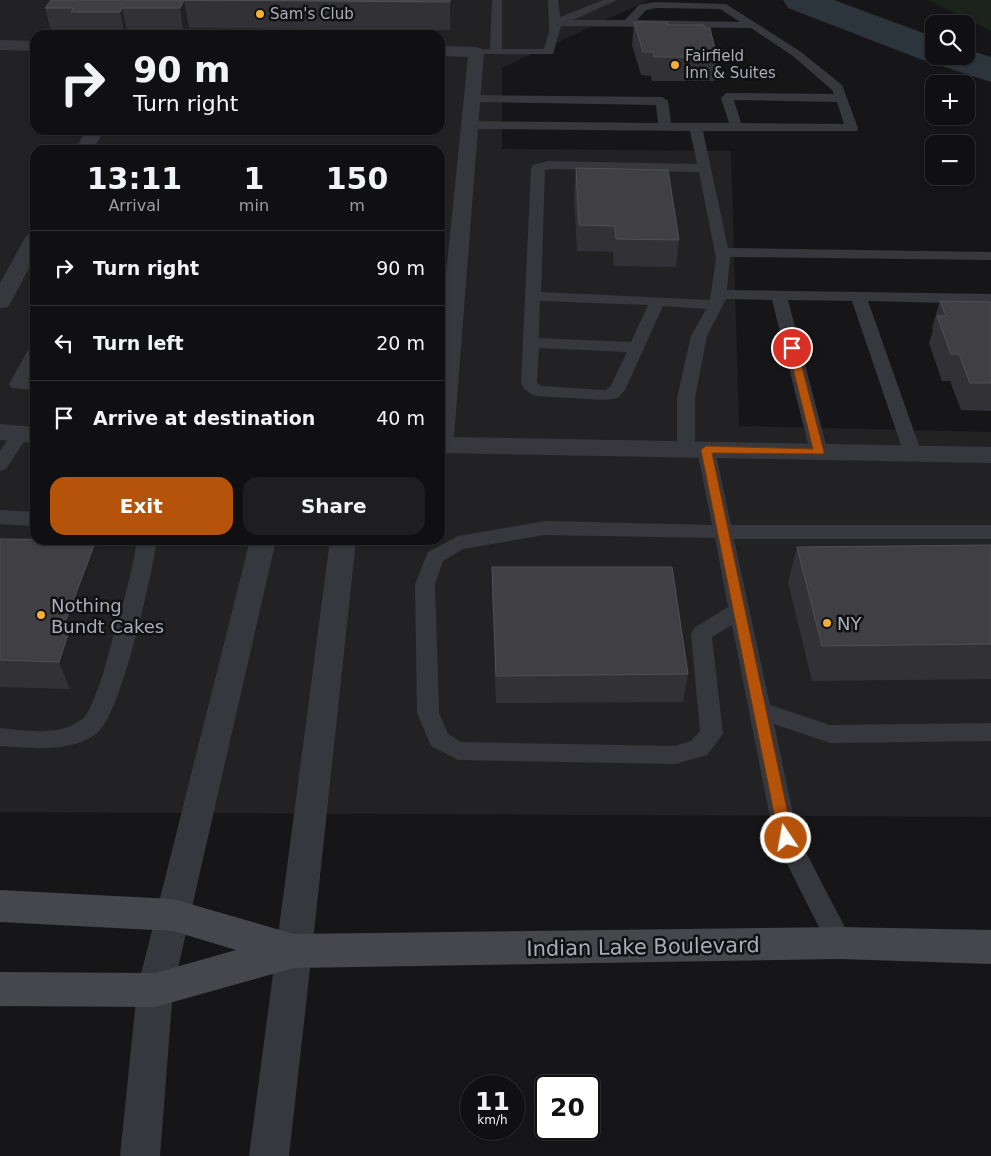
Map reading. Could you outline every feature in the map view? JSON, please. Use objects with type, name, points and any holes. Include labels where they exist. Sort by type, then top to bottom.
[{"type":"main road","name":"Indian Lake Boulevard","points":[[0,906],[173,915],[294,951]]},
{"type":"main road","name":"Indian Lake Boulevard","points":[[0,989],[155,990],[294,951],[840,943],[991,947]]},
{"type":"street","points":[[0,45],[30,46]]},
{"type":"street","points":[[445,51],[476,52],[445,401]]},
{"type":"street","points":[[0,302],[30,248]]},
{"type":"street","points":[[445,445],[991,455]]},
{"type":"street","points":[[140,1156],[155,990],[262,545]]},
{"type":"street","points":[[269,1156],[342,545]]},
{"type":"lane","points":[[496,52],[497,0]]},
{"type":"lane","points":[[476,52],[549,52],[555,32],[553,0]]},
{"type":"lane","points":[[554,23],[612,0]]},
{"type":"lane","points":[[470,125],[852,128],[838,88],[797,54],[722,6],[656,5],[642,7],[628,24]]},
{"type":"lane","points":[[554,23],[754,25]]},
{"type":"lane","points":[[472,98],[662,101],[666,127]]},
{"type":"lane","points":[[736,127],[727,98],[842,98]]},
{"type":"lane","points":[[696,127],[723,258],[717,300],[699,336],[686,398],[696,450],[723,532],[786,838],[840,943]]},
{"type":"lane","points":[[658,301],[617,390],[612,394],[537,391],[532,388],[529,384],[538,168],[549,164],[704,168]]},
{"type":"lane","points":[[722,252],[991,256]]},
{"type":"lane","points":[[533,296],[658,301],[717,300],[779,295],[991,298]]},
{"type":"lane","points":[[779,295],[819,452]]},
{"type":"lane","points":[[858,296],[913,454]]},
{"type":"lane","points":[[531,343],[636,347]]},
{"type":"lane","points":[[30,361],[17,384],[30,385]]},
{"type":"lane","points":[[0,465],[18,434]]},
{"type":"lane","points":[[0,517],[30,519]]},
{"type":"lane","points":[[739,610],[701,634],[712,734],[699,748],[676,755],[458,751],[439,740],[428,713],[425,584],[435,557],[458,543],[545,528],[723,532],[991,532]]},
{"type":"lane","points":[[0,737],[30,739],[64,738],[93,723],[108,690],[144,561],[146,545]]},
{"type":"lane","points":[[760,711],[830,734],[991,732]]},
{"type":"shaded area","points":[[0,0],[649,0],[502,68],[502,149],[731,151],[739,426],[991,432],[991,817],[0,812]]},
{"type":"shaded area","points":[[928,0],[991,0],[991,31],[975,23],[975,15],[958,15]]},
{"type":"building","points":[[51,0],[184,0],[180,8],[122,8],[120,12],[71,12],[74,8],[45,8]]},
{"type":"building","points":[[184,0],[450,0],[450,2]]},
{"type":"building","points":[[634,22],[667,22],[668,25],[704,25],[705,28],[710,28],[717,57],[654,57],[653,52],[643,52]]},
{"type":"building","points":[[576,168],[668,170],[679,240],[616,239],[615,226],[579,225]]},
{"type":"building","points":[[940,301],[991,302],[991,383],[970,383],[959,354],[951,354],[937,316],[946,316]]},
{"type":"building","points":[[0,539],[30,539],[30,545],[94,545],[63,628],[70,628],[59,662],[0,660]]},
{"type":"building","points":[[991,545],[991,644],[822,646],[797,547]]},
{"type":"building","points":[[492,567],[672,567],[688,674],[496,676]]},
{"type":"waterway","points":[[801,0],[925,48]]},
{"type":"waterway","points":[[975,65],[991,70]]},
{"type":"place","name":"Sam's Club","points":[[260,14]]},
{"type":"place","name":"Fairfield Inn & Suites","points":[[675,65]]},
{"type":"place","name":"Nothing Bundt Cakes","points":[[41,615]]},
{"type":"place","name":"NY","points":[[827,623]]},
{"type":"route","points":[[786,838],[706,450],[819,452],[792,348]]}]
